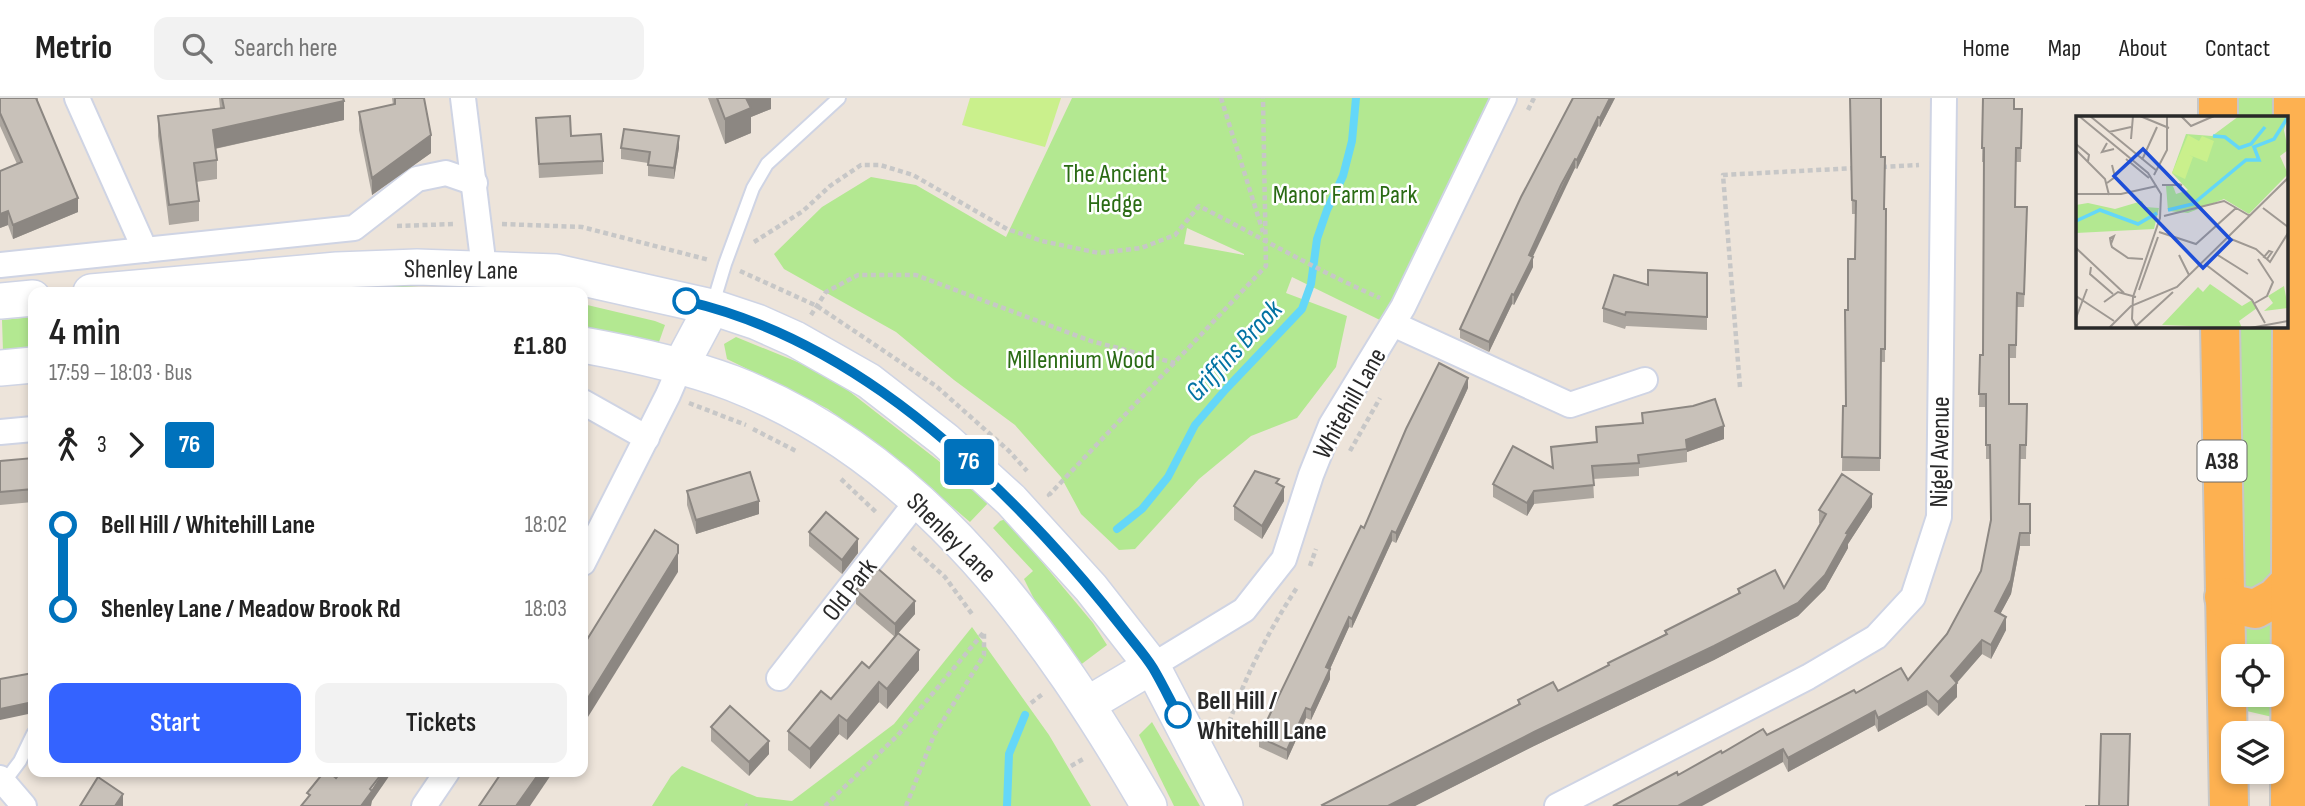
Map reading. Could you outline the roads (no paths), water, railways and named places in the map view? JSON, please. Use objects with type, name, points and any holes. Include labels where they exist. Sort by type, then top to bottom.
[{"type":"highway","points":[[2218,98],[2218,116]]},
{"type":"highway","points":[[2290,806],[2292,580],[2298,468],[2293,98]]},
{"type":"highway","name":"A38","points":[[2220,327],[2224,597],[2229,721]]},
{"type":"highway","points":[[2224,597],[2232,604],[2255,609],[2275,598],[2292,580]]},
{"type":"highway","name":"A38","points":[[2229,784],[2229,806]]},
{"type":"main road","name":"Shenley Lane","points":[[147,287],[337,270],[418,267],[556,272],[712,307],[757,322],[795,339],[869,381],[945,440],[1011,500],[1091,587],[1152,666],[1225,806]]},
{"type":"main road","points":[[0,301],[28,298]]},
{"type":"main road","points":[[674,381],[712,307]]},
{"type":"main road","name":"Shenley Lane","points":[[588,347],[674,381],[732,383],[814,424],[862,455],[918,500],[1002,587],[1088,704],[1149,806]]},
{"type":"main road","points":[[0,368],[28,365]]},
{"type":"main road","points":[[1088,704],[1152,666]]},
{"type":"street","points":[[77,98],[145,250]]},
{"type":"street","points":[[463,98],[484,268]]},
{"type":"street","name":"Whitehill Lane","points":[[1152,666],[1244,610],[1284,559],[1311,475],[1331,425],[1398,316],[1504,98]]},
{"type":"street","name":"Nigel Avenue","points":[[1557,806],[1831,664],[1876,637],[1913,597],[1939,517],[1944,98]]},
{"type":"street","points":[[0,265],[354,228],[417,179],[446,173],[475,183]]},
{"type":"street","points":[[1398,316],[1570,405],[1645,380]]},
{"type":"street","points":[[588,553],[674,381]]},
{"type":"street","points":[[588,405],[647,438]]},
{"type":"street","points":[[0,432],[28,429]]},
{"type":"street","name":"Old Park","points":[[779,678],[918,500]]},
{"type":"street","points":[[424,806],[444,777]]},
{"type":"street","points":[[2,780],[24,806]]},
{"type":"lane","points":[[712,307],[753,188],[767,164],[839,98]]},
{"type":"lane","points":[[2,780],[20,761],[28,744]]},
{"type":"waterway","name":"Griffins Brook","points":[[1117,529],[1142,509],[1168,477],[1195,425],[1302,309],[1311,284],[1317,239],[1343,176],[1352,141],[1356,98]]},
{"type":"waterway","points":[[1007,806],[1009,754],[1025,715]]},
{"type":"place","name":"Bell Hill / Whitehill Lane","points":[[1178,715]]},
{"type":"park label","name":"The Ancient Hedge","points":[[1115,188]]},
{"type":"park label","name":"Manor Farm Park","points":[[1345,194]]},
{"type":"park label","name":"Millennium Wood","points":[[1081,359]]}]
